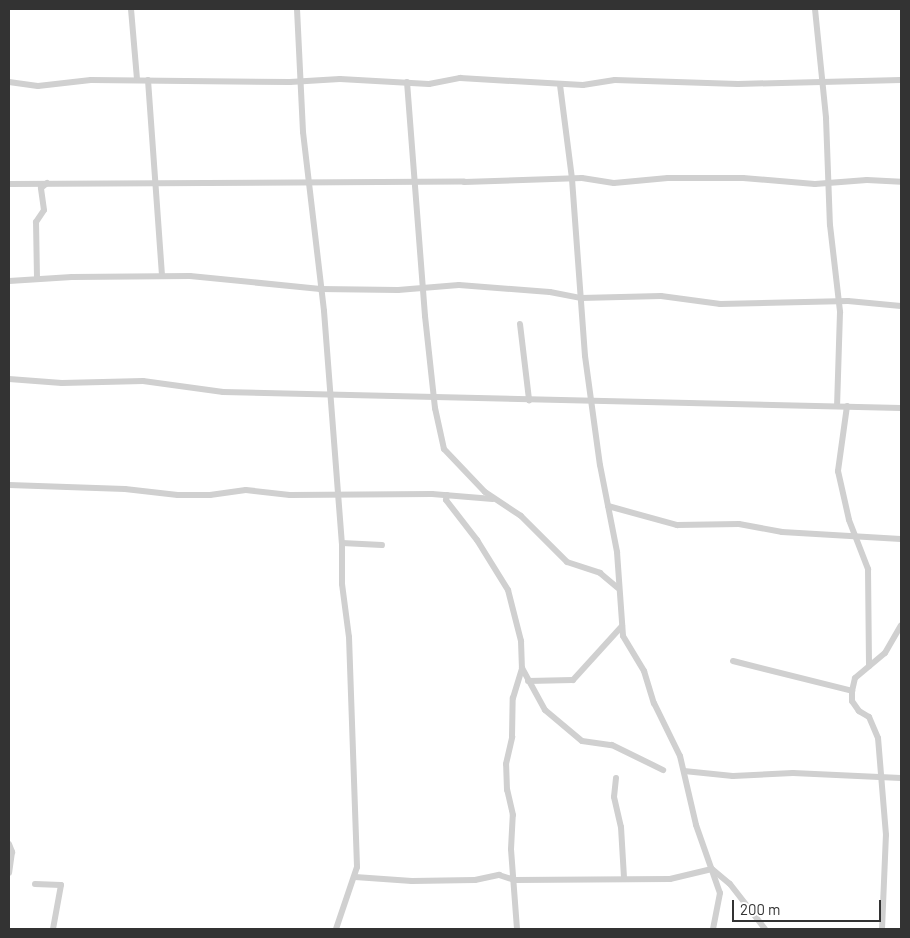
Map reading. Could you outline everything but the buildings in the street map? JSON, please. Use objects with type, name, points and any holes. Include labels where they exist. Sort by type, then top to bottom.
[{"type":"street","points":[[131,9],[136,79]]},
{"type":"street","points":[[297,9],[307,182],[330,394],[342,543],[342,584],[349,630],[355,877],[336,929]]},
{"type":"street","points":[[815,9],[823,82],[839,302],[837,406]]},
{"type":"street","points":[[9,82],[38,86],[136,79],[301,81],[340,79],[439,83],[460,78],[560,85],[635,80],[738,84],[901,80]]},
{"type":"street","points":[[148,80],[162,276]]},
{"type":"street","points":[[407,82],[434,397],[444,449],[462,470],[497,500],[521,516],[567,562],[600,573],[618,588]]},
{"type":"street","points":[[560,85],[572,180],[581,298],[592,399],[617,552],[618,588],[624,642],[644,672],[654,703],[676,744],[696,825],[720,893],[713,929]]},
{"type":"street","points":[[9,184],[572,180],[590,178],[614,184],[668,178],[901,182]]},
{"type":"street","points":[[37,278],[36,222],[44,210],[41,188],[47,183]]},
{"type":"street","points":[[9,281],[37,278],[162,276],[320,289],[424,289],[459,285],[550,292],[581,298],[670,296],[720,304],[839,302],[901,306]]},
{"type":"street","points":[[520,324],[529,400]]},
{"type":"street","points":[[9,378],[54,383],[143,381],[193,391],[529,400],[592,399],[901,408]]},
{"type":"street","points":[[847,406],[838,471],[854,535],[868,569],[869,666]]},
{"type":"street","points":[[9,485],[125,489],[178,495],[210,495],[246,490],[290,495],[338,496],[447,494],[497,500]]},
{"type":"street","points":[[447,494],[446,500],[477,540],[508,590],[521,641],[522,668],[513,698],[512,737],[506,764],[507,790],[513,815],[511,849],[518,929]]},
{"type":"street","points":[[608,506],[677,525],[739,524],[782,532],[854,535],[901,540]]},
{"type":"street","points":[[342,543],[382,545]]},
{"type":"street","points":[[882,929],[886,835],[878,738],[869,717],[859,711],[852,700],[852,691],[855,678],[886,653],[901,625]]},
{"type":"street","points":[[528,681],[573,680],[622,626]]},
{"type":"street","points":[[733,662],[852,691]]},
{"type":"street","points":[[522,668],[545,710],[577,738],[612,745],[663,770]]},
{"type":"street","points":[[684,772],[733,776],[792,773],[882,775],[901,778]]},
{"type":"street","points":[[616,778],[614,797],[621,828],[624,877]]},
{"type":"street","points":[[9,844],[12,852],[9,873]]},
{"type":"street","points":[[355,877],[445,881],[498,875],[514,880],[624,877],[676,878],[712,869]]},
{"type":"street","points":[[712,869],[730,884],[765,929]]},
{"type":"street","points":[[35,884],[60,886],[53,929]]}]
